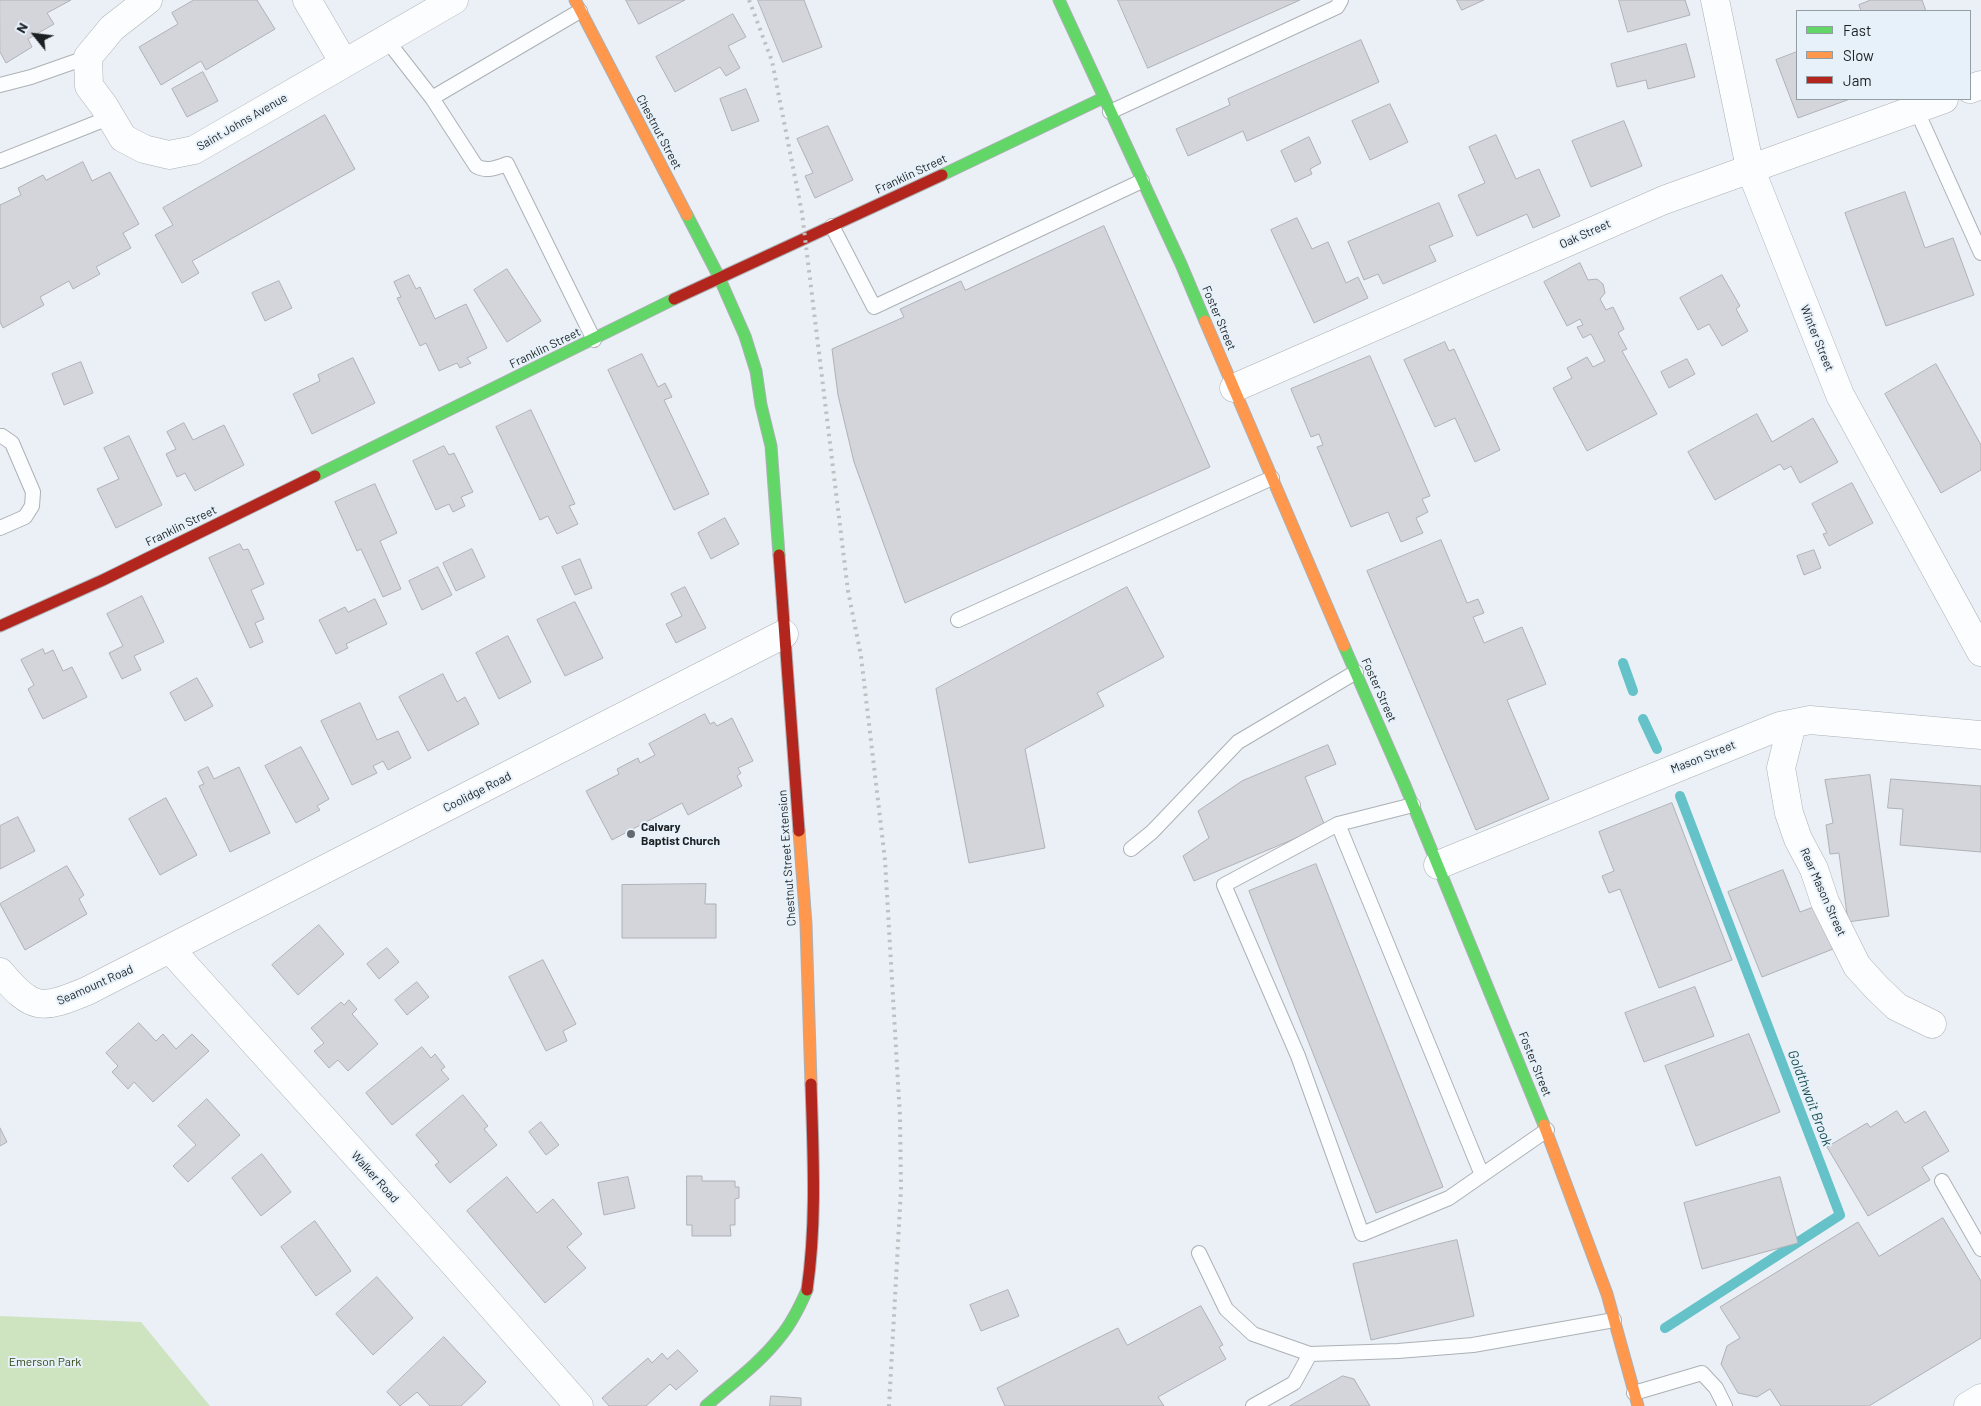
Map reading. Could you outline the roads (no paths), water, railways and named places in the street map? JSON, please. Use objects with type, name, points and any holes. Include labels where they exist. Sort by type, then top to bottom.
[{"type":"street","points":[[88,57],[112,28],[148,0]]},
{"type":"street","points":[[307,0],[344,63]]},
{"type":"street","name":"Saint Johns Avenue","points":[[88,57],[89,86],[123,138],[144,149],[169,155],[194,150],[454,0]]},
{"type":"street","name":"Foster Street","points":[[1058,0],[1181,264],[1438,865],[1546,1130],[1600,1277],[1636,1400]]},
{"type":"street","name":"Winter Street","points":[[1715,0],[1750,168],[1840,395],[1981,652]]},
{"type":"street","name":"Chestnut Street","points":[[578,5],[719,277]]},
{"type":"street","name":"Franklin Street","points":[[0,626],[103,580],[719,277],[832,226],[1103,98]]},
{"type":"street","name":"Oak Street","points":[[1234,388],[1664,200],[1941,100]]},
{"type":"street","name":"Chestnut Street Extension","points":[[706,1406],[780,1338],[796,1314],[807,1290],[812,1256],[814,1196],[806,924],[771,446],[761,405],[756,371],[746,336],[719,277]]},
{"type":"street","name":"Coolidge Road","points":[[170,949],[784,634]]},
{"type":"street","name":"Mason Street","points":[[1438,865],[1780,726],[1810,720],[1981,735]]},
{"type":"street","name":"Rear Mason Street","points":[[1792,724],[1781,768],[1789,813],[1798,839],[1814,869],[1825,902],[1857,966],[1870,981],[1896,1007],[1932,1024]]},
{"type":"street","name":"Seamount Road","points":[[0,972],[15,990],[32,1003],[55,1004],[87,991],[170,949]]},
{"type":"street","name":"Walker Road","points":[[170,949],[458,1268],[579,1406]]},
{"type":"street","points":[[1968,1406],[1981,1398]]},
{"type":"lane","points":[[1110,112],[1337,7],[1341,0]]},
{"type":"lane","points":[[432,98],[578,5]]},
{"type":"lane","points":[[386,39],[432,98],[476,166],[483,170],[507,164],[594,340]]},
{"type":"lane","points":[[0,85],[31,77],[88,57]]},
{"type":"lane","points":[[1916,108],[1981,253]]},
{"type":"lane","points":[[0,160],[111,117]]},
{"type":"lane","points":[[832,226],[874,307],[1142,181]]},
{"type":"lane","points":[[0,436],[12,444],[33,492],[32,506],[25,517],[0,528]]},
{"type":"lane","points":[[958,620],[1272,478]]},
{"type":"lane","points":[[1130,849],[1152,832],[1238,742],[1356,672]]},
{"type":"lane","points":[[1413,805],[1338,824],[1224,885],[1298,1056],[1362,1234],[1449,1198],[1546,1130]]},
{"type":"lane","points":[[1338,824],[1482,1175]]},
{"type":"lane","points":[[1942,1181],[1981,1248]]},
{"type":"lane","points":[[1200,1253],[1226,1309],[1253,1334],[1310,1354],[1398,1351],[1473,1345],[1614,1320]]},
{"type":"lane","points":[[1253,1406],[1294,1383],[1310,1354]]},
{"type":"lane","points":[[1636,1400],[1702,1373],[1716,1388],[1725,1406]]},
{"type":"waterway","name":"Goldthwait Brook","points":[[1623,663],[1633,691]]},
{"type":"waterway","name":"Goldthwait Brook","points":[[1643,719],[1657,749]]},
{"type":"waterway","name":"Goldthwait Brook","points":[[1665,1328],[1840,1215],[1680,796]]},
{"type":"railway","points":[[749,0],[772,61],[802,213],[848,591],[861,656],[885,860],[900,1117],[901,1189],[889,1406]]},
{"type":"place","name":"Calvary Baptist Church","points":[[631,834]]},
{"type":"park label","name":"Emerson Park","points":[[45,1362]]}]
